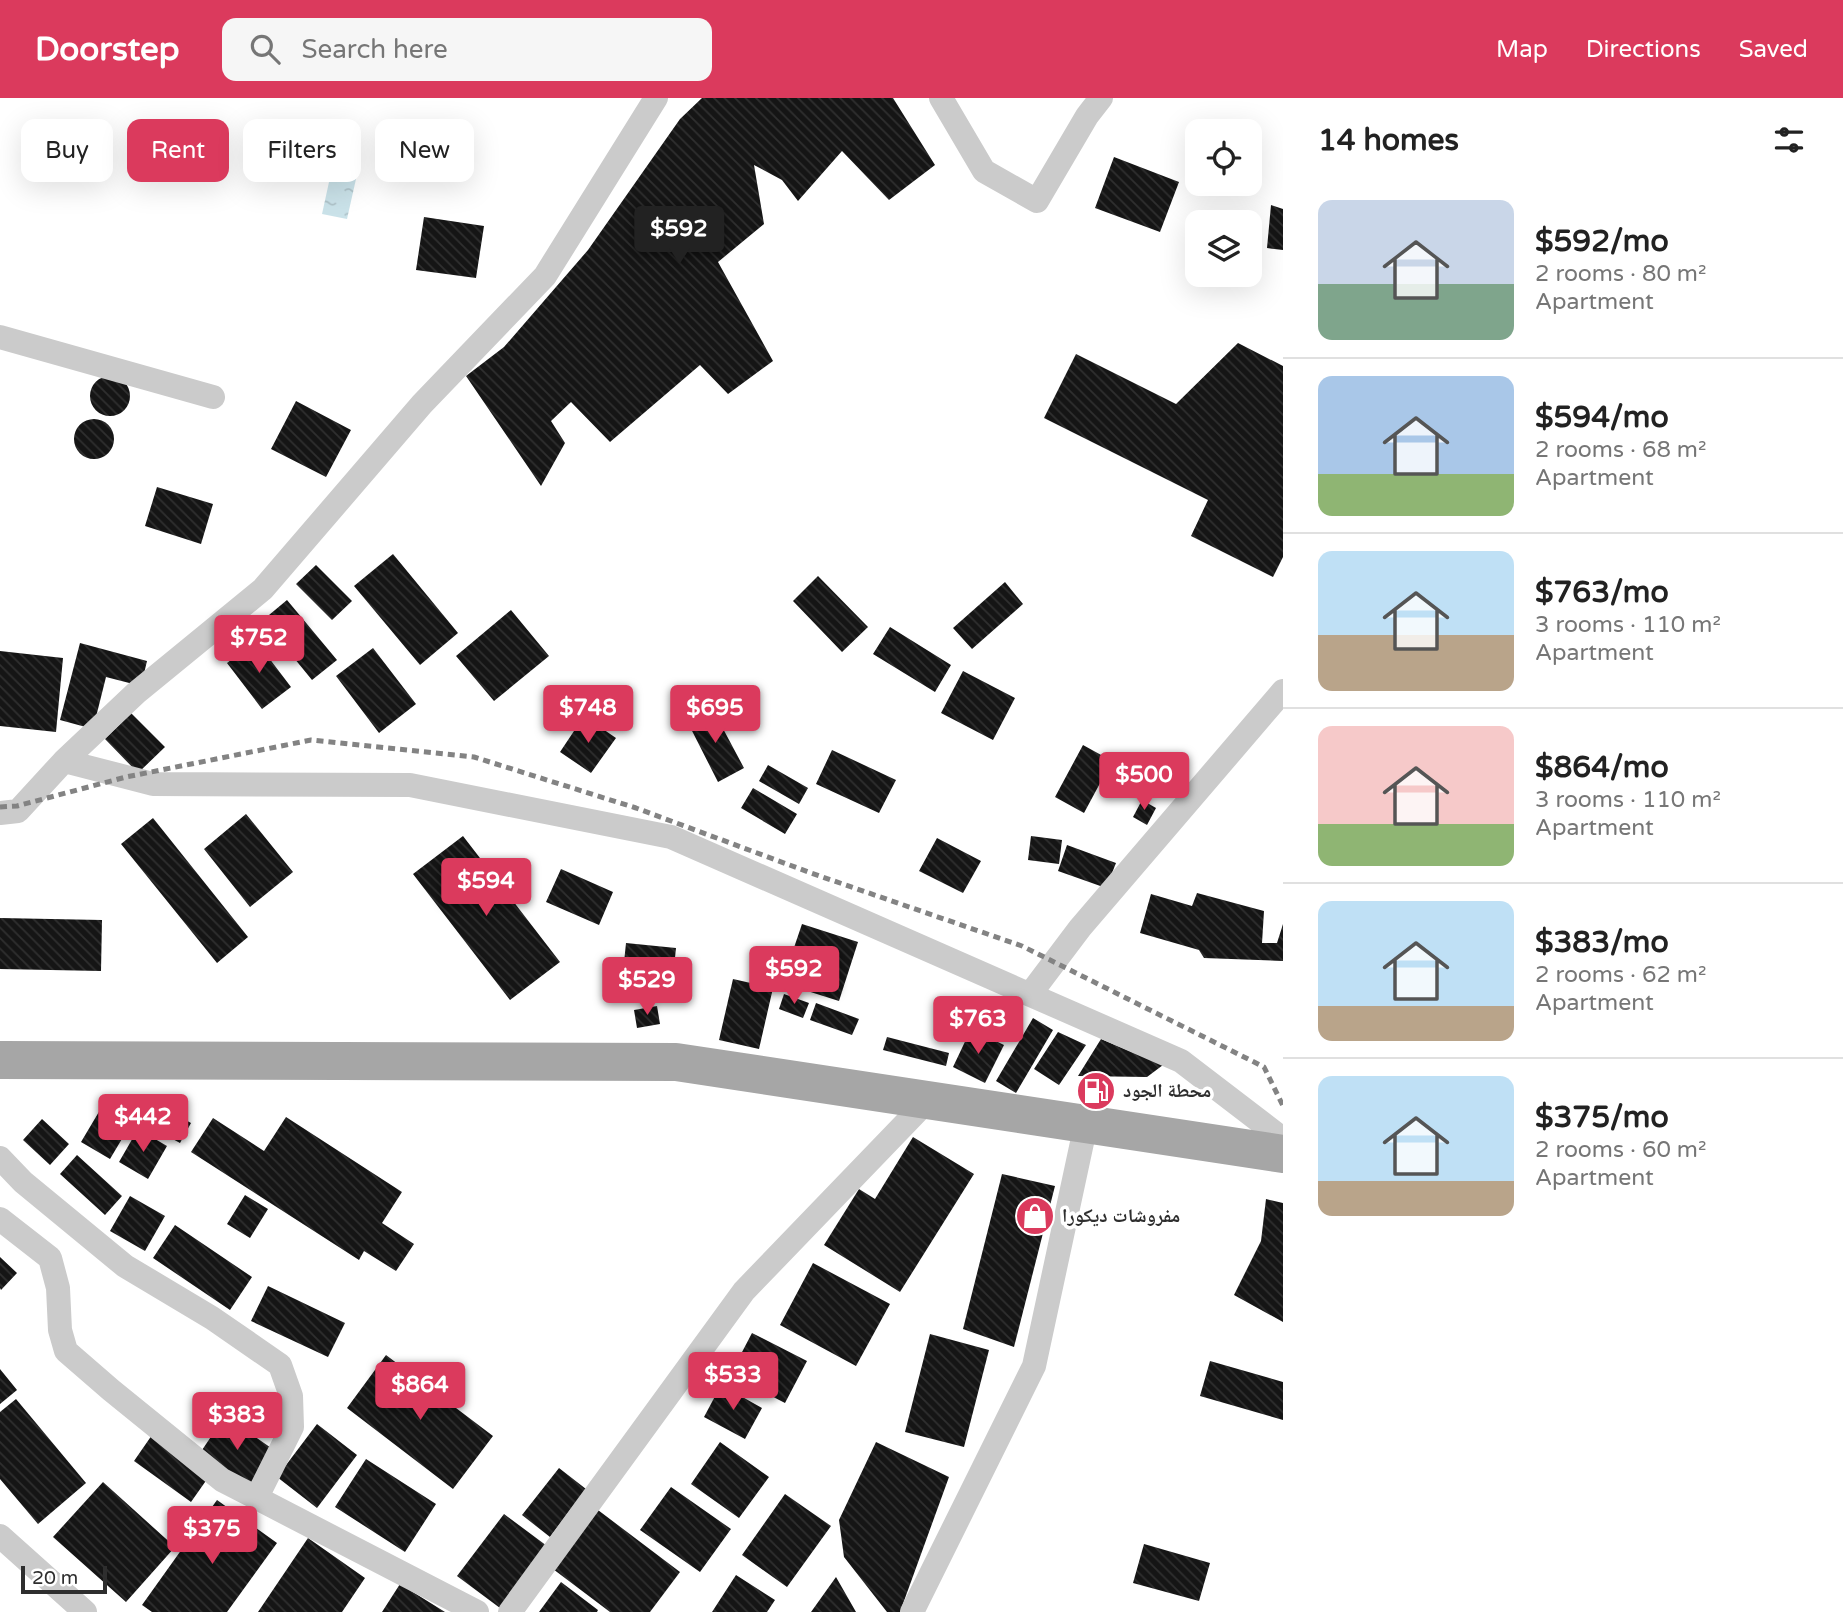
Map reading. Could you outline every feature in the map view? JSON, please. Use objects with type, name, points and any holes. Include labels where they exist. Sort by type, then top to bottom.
[{"type":"main road","points":[[0,1060],[676,1062],[1283,1154]]},
{"type":"street","points":[[0,813],[18,811],[64,761],[136,693],[263,589],[422,404],[545,276],[656,98]]},
{"type":"street","points":[[941,98],[984,171],[1037,201],[1087,116],[1101,98]]},
{"type":"street","points":[[0,337],[212,397]]},
{"type":"street","points":[[1031,993],[1080,928],[1283,691]]},
{"type":"street","points":[[64,761],[153,785],[410,785],[671,837],[1181,1061],[1283,1139]]},
{"type":"street","points":[[510,1612],[744,1291],[928,1100]]},
{"type":"street","points":[[912,1612],[1034,1366],[1086,1124]]},
{"type":"street","points":[[0,1158],[23,1182],[125,1266],[212,1318],[280,1365],[291,1396],[292,1427],[257,1497]]},
{"type":"street","points":[[0,1219],[50,1258],[58,1287],[60,1331],[66,1351],[222,1480],[478,1612]]},
{"type":"street","points":[[0,1536],[85,1612]]},
{"type":"water","points":[[329,182],[355,182],[347,219],[322,214]]},
{"type":"building","points":[[702,98],[893,98],[935,165],[889,200],[842,151],[798,201],[782,180],[754,165],[764,224],[718,262],[773,361],[728,394],[700,365],[610,442],[571,402],[551,421],[565,443],[541,486],[466,376],[504,347],[588,250],[680,119]]},
{"type":"building","points":[[1114,157],[1179,182],[1160,232],[1095,208]]},
{"type":"building","points":[[1271,205],[1283,209],[1283,250],[1267,248]]},
{"type":"building","points":[[424,217],[484,226],[476,278],[416,270]]},
{"type":"building","points":[[1238,343],[1283,366],[1283,557],[1273,577],[1191,536],[1208,500],[1044,418],[1076,354],[1176,404]]},
{"type":"building","points":[[110,376],[118,377],[124,382],[129,388],[129,404],[124,410],[118,415],[110,416],[102,415],[96,410],[91,404],[90,396],[91,388],[96,382],[102,377]]},
{"type":"building","points":[[296,401],[351,430],[326,477],[271,449]]},
{"type":"building","points":[[94,419],[102,420],[108,425],[113,431],[113,447],[108,453],[102,458],[94,459],[86,458],[80,453],[75,447],[74,439],[75,431],[80,425],[86,420]]},
{"type":"building","points":[[157,487],[213,504],[201,544],[145,526]]},
{"type":"building","points":[[393,554],[458,633],[420,665],[354,586]]},
{"type":"building","points":[[316,565],[352,601],[332,620],[296,584]]},
{"type":"building","points":[[818,576],[868,627],[842,652],[793,601]]},
{"type":"building","points":[[1005,582],[1023,604],[972,649],[953,628]]},
{"type":"building","points":[[287,600],[337,660],[312,680],[263,620]]},
{"type":"building","points":[[511,610],[549,656],[494,701],[456,656]]},
{"type":"building","points":[[890,627],[951,665],[935,692],[873,654]]},
{"type":"building","points":[[256,641],[291,687],[262,709],[227,663]]},
{"type":"building","points":[[80,643],[147,661],[141,686],[106,677],[93,729],[60,720]]},
{"type":"building","points":[[373,648],[416,704],[379,733],[336,676]]},
{"type":"building","points":[[0,651],[63,658],[56,732],[0,726]]},
{"type":"building","points":[[963,671],[1015,698],[993,740],[941,713]]},
{"type":"building","points":[[712,708],[744,768],[718,782],[687,721]]},
{"type":"building","points":[[131,713],[165,747],[138,773],[105,739]]},
{"type":"building","points":[[584,716],[616,738],[591,773],[560,752]]},
{"type":"building","points":[[1083,745],[1112,761],[1084,813],[1055,797]]},
{"type":"building","points":[[832,750],[896,780],[879,813],[816,784]]},
{"type":"building","points":[[768,765],[808,788],[799,804],[759,781]]},
{"type":"building","points":[[753,788],[797,814],[785,834],[741,808]]},
{"type":"building","points":[[1142,800],[1156,808],[1147,825],[1133,817]]},
{"type":"building","points":[[246,814],[293,872],[250,907],[204,849]]},
{"type":"building","points":[[153,818],[248,937],[217,963],[121,844]]},
{"type":"building","points":[[463,836],[560,962],[510,1000],[413,874]]},
{"type":"building","points":[[1031,836],[1062,840],[1059,864],[1028,860]]},
{"type":"building","points":[[937,838],[981,861],[963,893],[919,871]]},
{"type":"building","points":[[1067,845],[1116,863],[1106,888],[1058,871]]},
{"type":"building","points":[[561,869],[613,892],[599,925],[546,902]]},
{"type":"building","points":[[1197,893],[1264,911],[1262,943],[1277,943],[1283,924],[1283,961],[1204,958],[1199,950],[1140,933],[1151,894],[1192,906]]},
{"type":"building","points":[[0,918],[102,920],[101,971],[0,969]]},
{"type":"building","points":[[802,924],[858,942],[839,1001],[782,983]]},
{"type":"building","points":[[626,943],[676,948],[671,997],[621,992]]},
{"type":"building","points":[[733,979],[773,988],[759,1049],[719,1040]]},
{"type":"building","points":[[784,994],[809,1003],[803,1018],[779,1009]]},
{"type":"building","points":[[816,1003],[859,1019],[852,1035],[810,1020]]},
{"type":"building","points":[[657,1006],[660,1024],[637,1028],[634,1010]]},
{"type":"building","points":[[1033,1018],[1053,1030],[1016,1093],[996,1081]]},
{"type":"building","points":[[971,1029],[1004,1045],[985,1083],[953,1067]]},
{"type":"building","points":[[1058,1032],[1086,1045],[1059,1085],[1034,1069]]},
{"type":"building","points":[[887,1037],[949,1053],[946,1066],[883,1050]]},
{"type":"building","points":[[1101,1039],[1163,1065],[1147,1077],[1078,1076]]},
{"type":"building","points":[[157,1104],[191,1123],[180,1143],[145,1124]]},
{"type":"building","points":[[103,1105],[132,1122],[110,1159],[81,1142]]},
{"type":"building","points":[[286,1117],[402,1192],[382,1223],[414,1244],[396,1271],[364,1251],[359,1260],[191,1152],[213,1118],[264,1151]]},
{"type":"building","points":[[42,1119],[69,1144],[50,1165],[23,1140]]},
{"type":"building","points":[[138,1129],[167,1146],[148,1179],[119,1162]]},
{"type":"building","points":[[913,1137],[974,1174],[900,1292],[824,1245],[859,1189],[875,1199]]},
{"type":"building","points":[[77,1155],[122,1196],[105,1215],[60,1174]]},
{"type":"building","points":[[1002,1174],[1055,1186],[1014,1347],[963,1329]]},
{"type":"building","points":[[245,1195],[268,1209],[250,1238],[227,1224]]},
{"type":"building","points":[[130,1196],[165,1216],[145,1251],[110,1231]]},
{"type":"building","points":[[1266,1199],[1283,1203],[1283,1322],[1234,1295],[1261,1241]]},
{"type":"building","points":[[175,1225],[252,1277],[230,1310],[153,1258]]},
{"type":"building","points":[[0,1257],[17,1273],[1,1290],[0,1288]]},
{"type":"building","points":[[813,1263],[890,1304],[856,1366],[780,1325]]},
{"type":"building","points":[[268,1286],[345,1323],[328,1357],[251,1321]]},
{"type":"building","points":[[752,1333],[807,1361],[785,1403],[730,1375]]},
{"type":"building","points":[[930,1334],[989,1350],[964,1447],[905,1432]]},
{"type":"building","points":[[386,1355],[493,1436],[453,1489],[347,1408]]},
{"type":"building","points":[[1210,1361],[1283,1382],[1283,1420],[1200,1396]]},
{"type":"building","points":[[0,1369],[17,1390],[0,1404]]},
{"type":"building","points":[[721,1385],[762,1408],[745,1439],[704,1417]]},
{"type":"building","points":[[16,1399],[86,1483],[38,1524],[0,1479],[0,1412]]},
{"type":"building","points":[[225,1416],[274,1450],[249,1487],[200,1453]]},
{"type":"building","points":[[317,1424],[357,1455],[317,1508],[277,1477]]},
{"type":"building","points":[[152,1435],[210,1475],[191,1502],[134,1461]]},
{"type":"building","points":[[720,1442],[769,1477],[739,1518],[691,1484]]},
{"type":"building","points":[[876,1442],[949,1477],[900,1612],[887,1612],[844,1557],[839,1520]]},
{"type":"building","points":[[366,1459],[436,1504],[405,1552],[335,1507]]},
{"type":"building","points":[[559,1468],[586,1489],[550,1537],[522,1515]]},
{"type":"building","points":[[103,1482],[175,1547],[126,1602],[53,1537]]},
{"type":"building","points":[[671,1487],[731,1529],[700,1572],[640,1530]]},
{"type":"building","points":[[785,1494],[831,1526],[787,1587],[742,1555]]},
{"type":"building","points":[[217,1500],[277,1543],[227,1612],[152,1612],[142,1605]]},
{"type":"building","points":[[594,1507],[680,1572],[650,1612],[610,1612],[549,1566]]},
{"type":"building","points":[[504,1514],[547,1546],[500,1608],[457,1576]]},
{"type":"building","points":[[308,1538],[365,1578],[342,1612],[258,1612]]},
{"type":"building","points":[[1144,1544],[1210,1563],[1199,1601],[1133,1583]]},
{"type":"building","points":[[736,1575],[775,1600],[767,1612],[712,1612]]},
{"type":"building","points":[[836,1577],[856,1612],[811,1612]]},
{"type":"building","points":[[561,1582],[598,1610],[597,1612],[539,1612]]},
{"type":"building","points":[[400,1584],[445,1612],[382,1612]]},
{"type":"railway","points":[[0,807],[17,806],[126,777],[311,740],[474,757],[636,808],[811,873],[1022,946],[1264,1067],[1283,1106]]},
{"type":"place","name":"محطة الجود","points":[[1096,1091]]},
{"type":"place","name":"مفروشات ديكورا","points":[[1035,1216]]}]
